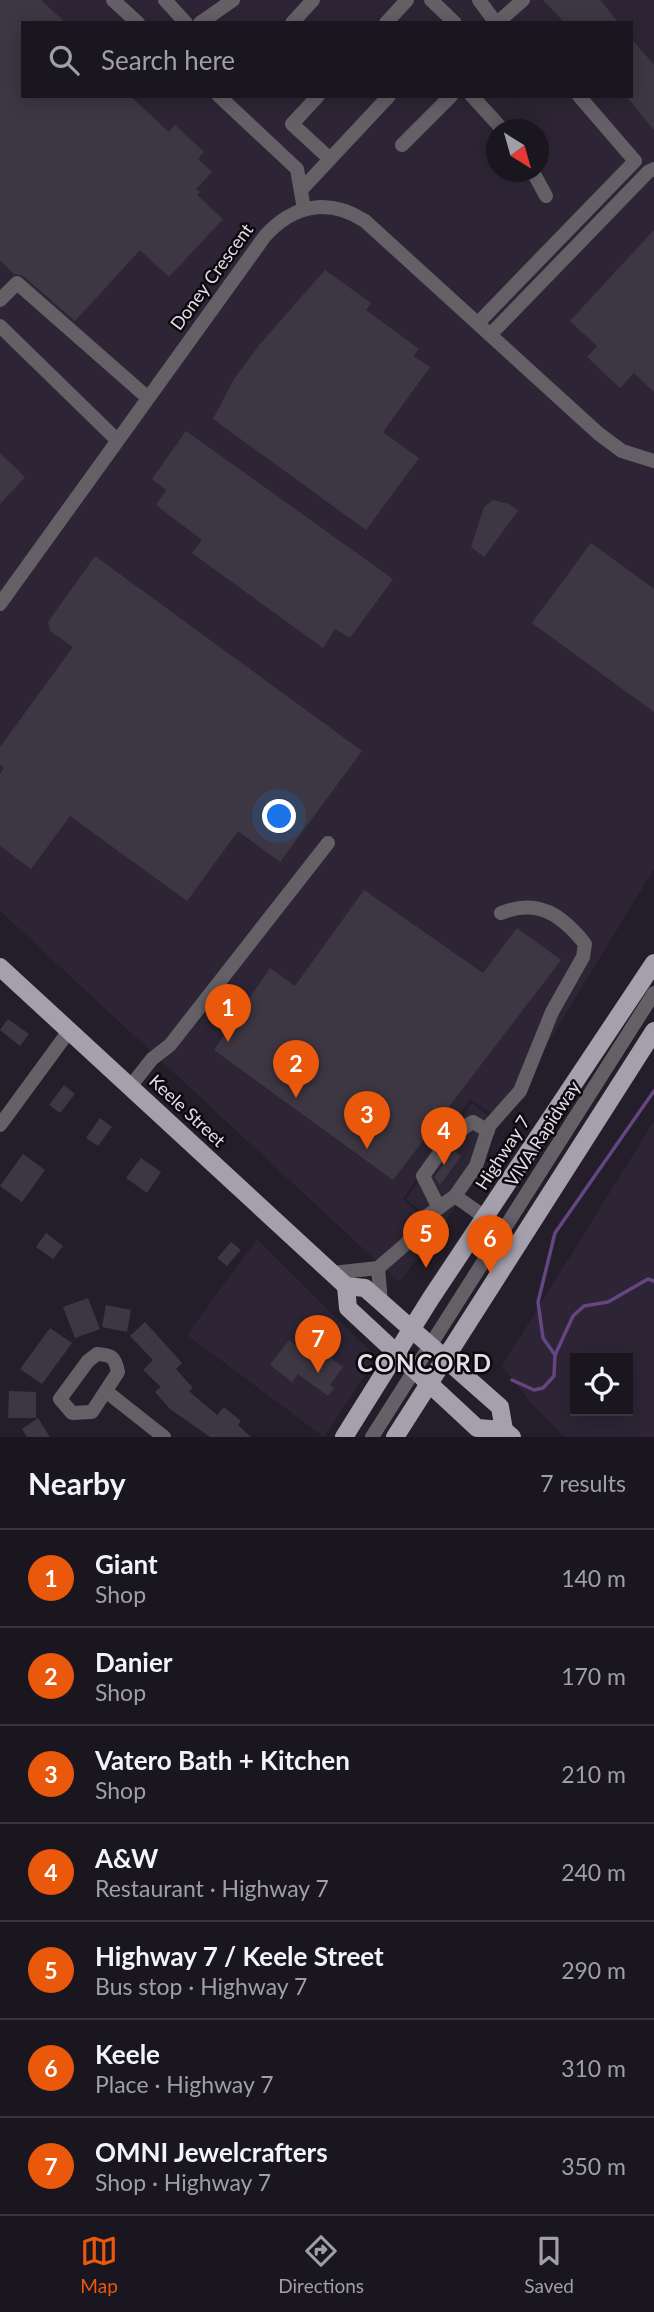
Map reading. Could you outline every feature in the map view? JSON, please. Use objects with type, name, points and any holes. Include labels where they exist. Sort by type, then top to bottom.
[{"type":"main road","name":"Highway 7","points":[[344,1437],[654,963]]},
{"type":"main road","name":"Keele Street","points":[[0,967],[346,1286],[365,1288],[500,1407],[508,1433],[477,1428],[348,1308],[346,1286]]},
{"type":"main road","points":[[395,1437],[654,1031]]},
{"type":"street","points":[[113,0],[136,21]]},
{"type":"street","points":[[165,0],[184,21]]},
{"type":"street","points":[[203,21],[233,0]]},
{"type":"street","points":[[294,21],[313,0]]},
{"type":"street","points":[[388,21],[407,0]]},
{"type":"street","points":[[431,0],[453,21]]},
{"type":"street","points":[[479,0],[495,21]]},
{"type":"street","points":[[498,21],[523,0]]},
{"type":"street","points":[[222,98],[297,169],[304,209],[333,207],[365,221],[610,443],[622,451],[654,461]]},
{"type":"street","points":[[316,98],[292,124],[330,159]]},
{"type":"street","points":[[301,190],[387,98]]},
{"type":"street","points":[[402,145],[449,98]]},
{"type":"street","points":[[474,98],[493,119]]},
{"type":"street","points":[[478,323],[635,161],[581,98]]},
{"type":"street","points":[[490,335],[648,172],[654,169]]},
{"type":"street","points":[[538,182],[546,196]]},
{"type":"street","name":"Doney Crescent","points":[[0,604],[265,236],[282,219],[304,209]]},
{"type":"street","points":[[0,300],[17,283],[148,398]]},
{"type":"street","points":[[0,326],[117,440]]},
{"type":"street","points":[[130,1087],[152,1059],[170,1045],[328,843]]},
{"type":"street","points":[[332,1273],[378,1268],[407,1243],[427,1216],[455,1196],[476,1166],[488,1131],[520,1091],[552,1012],[583,957],[585,944],[571,926],[544,907],[517,907],[501,914]]},
{"type":"street","name":"VIVA Rapidway","points":[[372,1437],[654,993]]},
{"type":"street","points":[[0,1125],[69,1031]]},
{"type":"street","points":[[439,1208],[423,1176],[446,1144],[466,1125],[473,1122],[488,1131]]},
{"type":"street","points":[[455,1196],[486,1218]]},
{"type":"street","points":[[378,1268],[381,1302]]},
{"type":"street","points":[[97,1354],[110,1354],[116,1359],[118,1371],[107,1392],[92,1412],[72,1413],[60,1399],[97,1354]]},
{"type":"street","points":[[107,1392],[164,1437]]},
{"type":"shaded area","points":[[0,0],[654,0],[654,869],[501,1120],[470,1099],[403,1199],[439,1231],[399,1282],[0,911]]},
{"type":"shaded area","points":[[472,1103],[499,1124],[478,1171],[441,1228],[406,1199]]},
{"type":"shaded area","points":[[654,1121],[654,1437],[565,1437],[533,1405],[502,1366]]},
{"type":"shaded area","points":[[257,1239],[371,1352],[370,1367],[324,1437],[187,1335]]},
{"type":"building","points":[[0,0],[41,0],[64,21],[21,21],[21,98],[132,98],[169,132],[175,125],[204,152],[198,159],[212,172],[196,189],[200,192],[197,195],[223,219],[169,277],[140,250],[75,321],[0,260]]},
{"type":"building","points":[[543,0],[600,0],[617,21],[563,21]]},
{"type":"building","points":[[633,40],[654,65],[654,130],[628,98],[633,98]]},
{"type":"building","points":[[654,230],[654,392],[634,373],[620,388],[587,357],[597,346],[570,321]]},
{"type":"building","points":[[325,270],[371,303],[366,310],[419,349],[413,356],[430,367],[383,432],[419,458],[366,530],[213,419],[234,379],[260,344]]},
{"type":"building","points":[[186,431],[393,579],[350,638],[335,629],[323,648],[192,553],[202,540],[156,505],[166,490],[152,479]]},
{"type":"building","points":[[0,453],[25,477],[0,504]]},
{"type":"building","points":[[493,500],[509,504],[518,511],[484,557],[471,547],[484,507]]},
{"type":"building","points":[[591,543],[654,589],[654,712],[532,623]]},
{"type":"building","points":[[95,556],[362,751],[280,862],[238,831],[187,901],[70,816],[31,869],[0,846],[0,774],[4,768],[0,765],[0,747],[73,647],[50,631],[48,622]]},
{"type":"building","points":[[364,890],[483,973],[517,928],[561,960],[393,1180],[214,1050],[270,968],[295,986]]},
{"type":"building","points":[[8,1019],[29,1034],[20,1046],[0,1030]]},
{"type":"building","points":[[64,1085],[75,1094],[60,1113],[49,1105]]},
{"type":"building","points":[[100,1118],[112,1127],[98,1146],[86,1138]]},
{"type":"building","points":[[454,1151],[461,1156],[440,1185],[434,1177]]},
{"type":"building","points":[[23,1154],[45,1170],[22,1202],[0,1186]]},
{"type":"building","points":[[141,1158],[161,1172],[147,1193],[126,1178]]},
{"type":"building","points":[[46,1233],[63,1246],[53,1259],[36,1247]]},
{"type":"building","points":[[231,1242],[241,1250],[227,1266],[217,1258]]},
{"type":"building","points":[[88,1298],[100,1329],[75,1338],[63,1307]]},
{"type":"building","points":[[106,1305],[131,1310],[127,1332],[102,1327]]},
{"type":"building","points":[[145,1322],[182,1363],[176,1369],[193,1388],[189,1391],[217,1415],[224,1407],[241,1421],[238,1425],[251,1437],[210,1437],[170,1409],[155,1392],[161,1387],[143,1370],[153,1360],[130,1336]]},
{"type":"building","points":[[50,1328],[72,1343],[42,1384],[20,1369]]},
{"type":"building","points":[[289,1340],[316,1361],[323,1352],[343,1367],[330,1385],[334,1388],[328,1396],[298,1374],[292,1382],[270,1365]]},
{"type":"building","points":[[9,1391],[36,1392],[36,1418],[8,1418]]},
{"type":"building","points":[[38,1418],[50,1437],[27,1437],[22,1429]]},
{"type":"waterway","points":[[555,1355],[543,1338],[538,1302],[555,1233],[654,1091]]},
{"type":"waterway","points":[[512,1380],[534,1390],[543,1388],[554,1376],[555,1355],[573,1316],[584,1306],[608,1302],[648,1279],[654,1281]]},
{"type":"place","name":"Giant","points":[[228,1042]]},
{"type":"place","name":"Danier","points":[[296,1098]]},
{"type":"place","name":"Vatero Bath + Kitchen","points":[[367,1149]]},
{"type":"place","name":"A&W","points":[[444,1165]]},
{"type":"place","name":"Highway 7 / Keele Street","points":[[426,1268]]},
{"type":"place","name":"Keele","points":[[490,1273]]},
{"type":"place","name":"OMNI Jewelcrafters","points":[[318,1373]]},
{"type":"district","name":"CONCORD","points":[[425,1364]]}]
